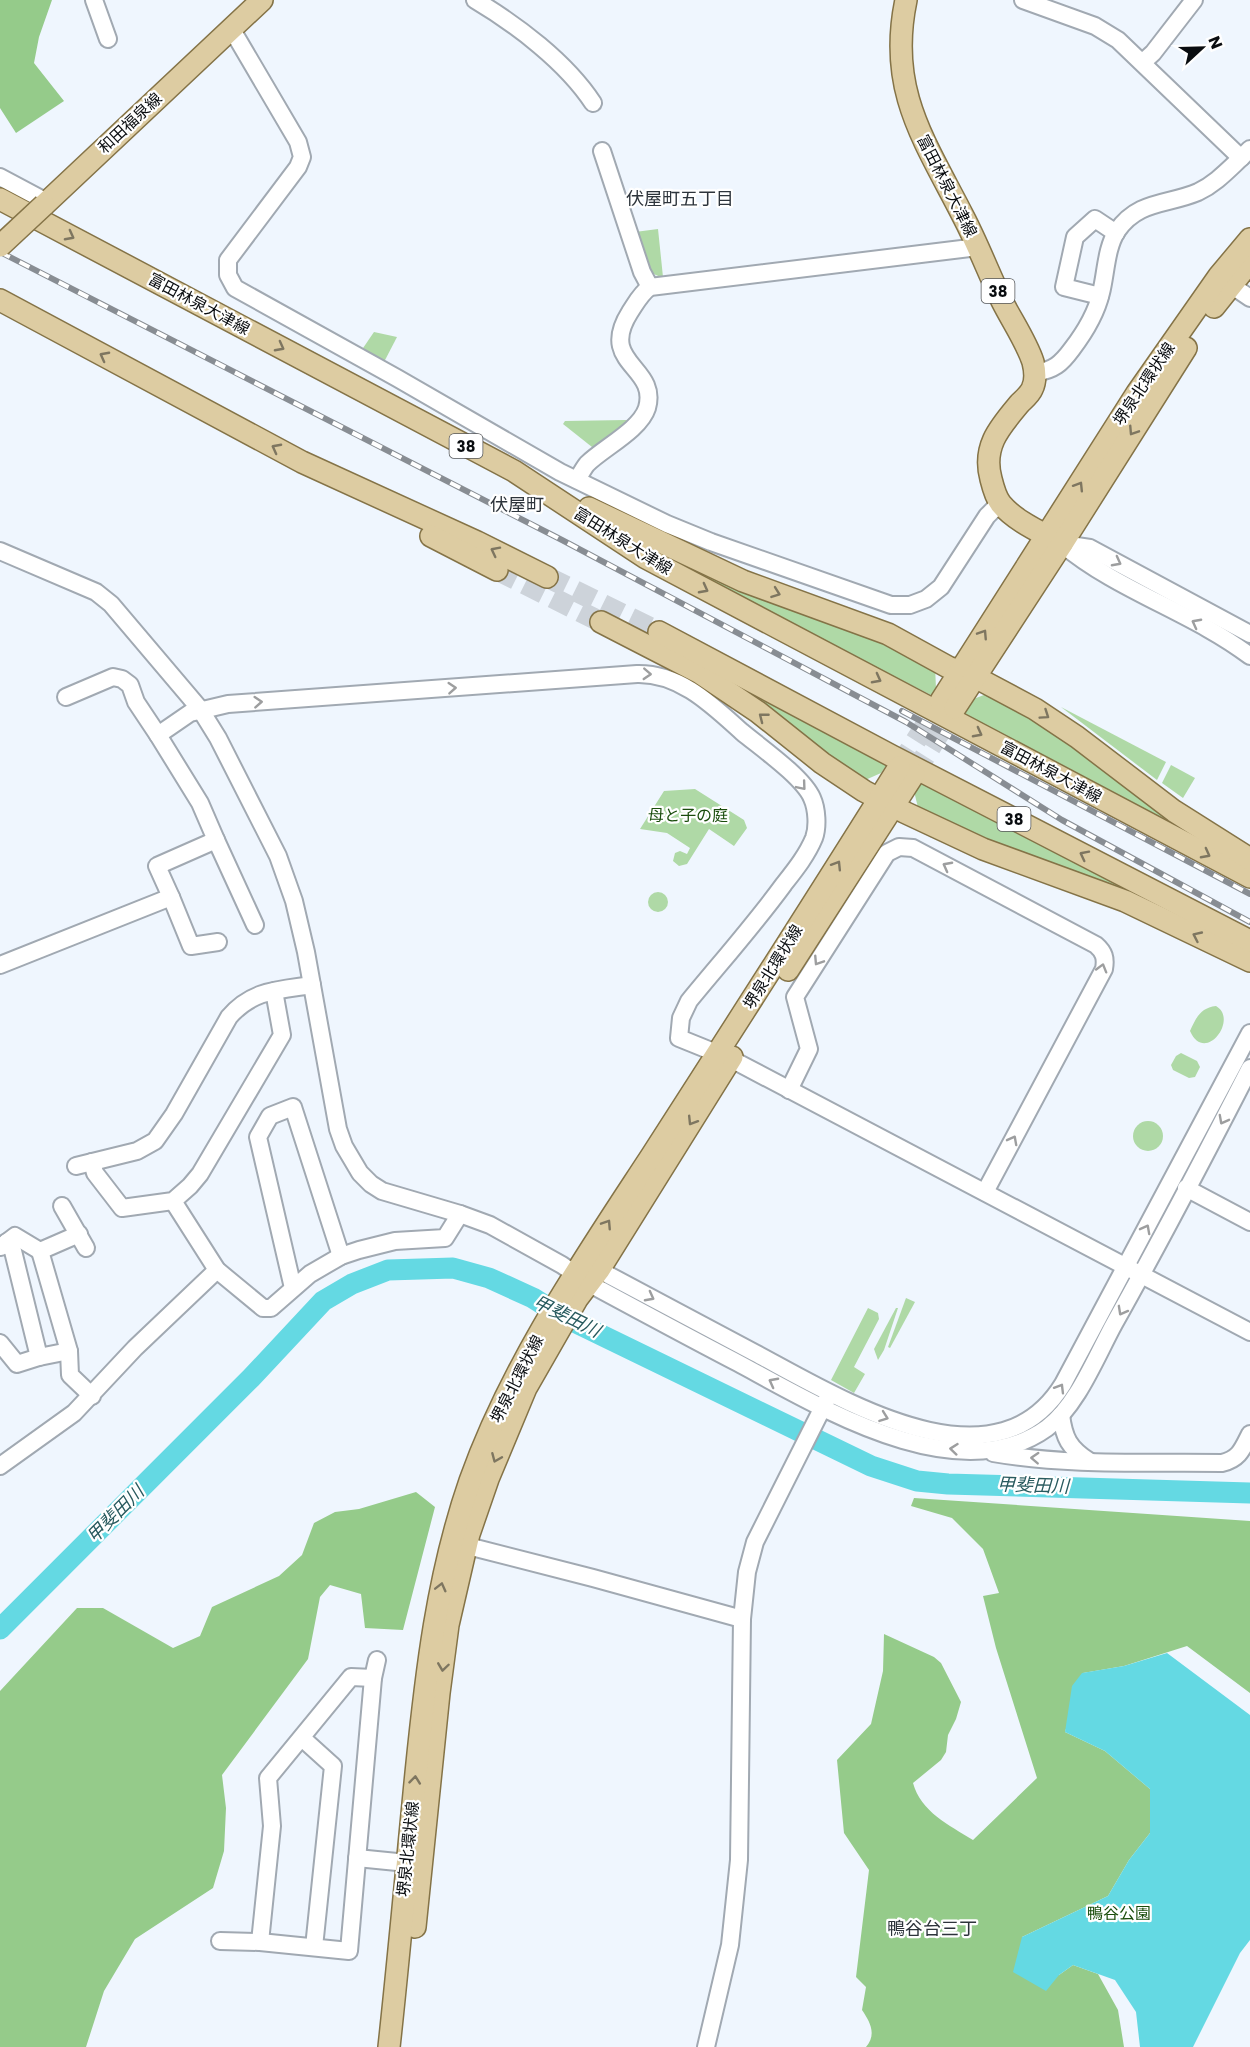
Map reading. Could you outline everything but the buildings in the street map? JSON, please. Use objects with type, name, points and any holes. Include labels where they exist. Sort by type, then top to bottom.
[{"type":"main road","name":"和田福泉線","points":[[0,246],[262,0]]},
{"type":"main road","name":"富田林泉大津線","points":[[906,0],[901,33],[901,65],[904,88],[916,125],[978,247],[1032,360],[1035,373]]},
{"type":"main road","name":"富田林泉大津線","points":[[0,199],[514,471],[646,558],[1250,878]]},
{"type":"main road","name":"堺泉北環状線","points":[[1055,540],[1173,367],[1250,239]]},
{"type":"main road","name":"堺泉北環状線","points":[[1225,281],[1250,262]]},
{"type":"main road","points":[[0,300],[302,462],[408,523],[497,570]]},
{"type":"main road","points":[[948,705],[1055,540],[1012,514],[1000,503],[988,469],[989,453],[996,432],[1032,389],[1035,373]]},
{"type":"main road","points":[[302,462],[477,542],[547,577]]},
{"type":"main road","points":[[514,471],[743,581],[888,634],[1035,709],[1174,811],[1250,859]]},
{"type":"main road","points":[[601,622],[700,673],[758,712],[822,763],[887,802],[947,834],[1125,901],[1250,961]]},
{"type":"main road","name":"38","points":[[659,632],[892,756],[1250,941]]},
{"type":"main road","points":[[887,802],[907,771]]},
{"type":"main road","name":"堺泉北環状線","points":[[403,2047],[448,1625],[469,1484],[485,1442],[519,1371],[587,1275],[887,802]]},
{"type":"main road","name":"堺泉北環状線","points":[[389,2047],[424,1686],[436,1608],[459,1544]]},
{"type":"street","points":[[94,0],[108,39]]},
{"type":"street","points":[[475,0],[560,64],[593,103]]},
{"type":"street","points":[[1023,0],[1095,26],[1118,40],[1245,153],[1213,184],[1195,193],[1142,208],[1122,224],[1111,246],[1100,296],[1088,329],[1063,362],[1049,371],[1035,373]]},
{"type":"street","points":[[1143,62],[1153,53],[1194,0]]},
{"type":"street","points":[[231,28],[298,142],[302,157],[298,167],[228,260],[228,275],[235,288],[560,472],[667,524],[711,542],[891,605],[910,605],[926,599],[941,587],[987,516],[1000,503]]},
{"type":"street","points":[[602,151],[642,272],[650,286]]},
{"type":"street","points":[[0,177],[45,203]]},
{"type":"street","points":[[1100,296],[1064,287],[1069,235],[1095,219],[1116,233]]},
{"type":"street","points":[[577,480],[586,465],[638,423],[646,410],[649,394],[642,377],[620,348],[620,337],[625,320],[644,291],[650,286],[978,247]]},
{"type":"street","points":[[1225,281],[1250,298]]},
{"type":"street","points":[[1055,540],[1090,548],[1250,634]]},
{"type":"street","points":[[1055,540],[1083,561],[1249,651]]},
{"type":"street","points":[[0,552],[96,592],[111,604],[200,709],[218,738],[278,856],[288,881],[306,952],[338,1129],[351,1159],[371,1184],[382,1191],[490,1225],[587,1275],[879,1416],[915,1428],[947,1434],[981,1435],[1008,1430],[1039,1413],[1055,1397],[1126,1266],[1228,1093],[1250,1068]]},
{"type":"street","points":[[158,735],[184,716],[200,709],[228,704],[637,674],[666,677],[689,689],[795,776],[812,796],[816,816],[815,837],[800,863],[768,906],[688,1001],[681,1018],[679,1038],[724,1056],[1250,1332]]},
{"type":"street","points":[[73,698],[113,677],[130,685],[136,702],[200,803],[216,840],[242,882],[255,925]]},
{"type":"street","points":[[216,840],[157,866],[191,946],[218,942]]},
{"type":"street","points":[[789,1090],[809,1049],[795,996],[887,853],[899,847],[913,848],[1096,945],[1106,960],[1104,969],[985,1192]]},
{"type":"street","points":[[0,965],[171,897]]},
{"type":"street","points":[[274,991],[282,1035],[200,1174],[173,1201],[122,1208],[95,1173],[84,1164],[137,1151],[155,1141],[174,1114],[229,1017],[240,1004],[253,996],[274,991],[312,985]]},
{"type":"street","points":[[982,1451],[1013,1445],[1048,1427],[1061,1415],[1081,1386],[1186,1188],[1228,1093],[1250,1033]]},
{"type":"street","points":[[1228,1093],[1250,1106]]},
{"type":"street","points":[[292,1288],[258,1137],[270,1116],[293,1107],[342,1257]]},
{"type":"street","points":[[1186,1188],[1250,1222]]},
{"type":"street","points":[[173,1201],[217,1270],[263,1308],[271,1308],[310,1274],[359,1250],[395,1241],[445,1238],[460,1214]]},
{"type":"street","points":[[40,1251],[82,1241],[63,1206]]},
{"type":"street","points":[[39,1357],[13,1251],[3,1245],[15,1236],[40,1251],[69,1351],[70,1375],[92,1396]]},
{"type":"street","points":[[0,1466],[74,1413],[135,1348],[217,1270]]},
{"type":"street","points":[[587,1275],[819,1414],[887,1436],[926,1445],[982,1451],[1019,1458],[1222,1463],[1233,1460],[1242,1450],[1250,1434]]},
{"type":"street","points":[[0,1343],[17,1364],[69,1351]]},
{"type":"street","points":[[706,2047],[730,1945],[739,1860],[742,1619],[747,1572],[755,1542],[831,1393]]},
{"type":"street","points":[[1061,1415],[1062,1425],[1072,1450],[1089,1461]]},
{"type":"street","points":[[459,1544],[742,1619]]},
{"type":"street","points":[[220,1941],[260,1942],[349,1951],[373,1678],[377,1660]]},
{"type":"street","points":[[260,1942],[272,1826],[268,1778],[351,1677],[373,1678]]},
{"type":"street","points":[[302,1738],[333,1766],[314,1947]]},
{"type":"street","points":[[357,1858],[407,1863]]},
{"type":"green space","points":[[0,0],[52,0],[39,37],[34,63],[64,101],[16,133],[0,108]]},
{"type":"green space","points":[[658,229],[663,277],[651,272],[647,266],[635,232]]},
{"type":"green space","points":[[374,332],[397,337],[383,364],[361,351]]},
{"type":"green space","points":[[626,420],[629,423],[598,448],[592,447],[563,424],[565,421]]},
{"type":"green space","points":[[627,528],[893,641],[935,665],[936,689],[933,696],[668,562]]},
{"type":"green space","points":[[728,673],[889,761],[881,773],[863,781],[739,690]]},
{"type":"green space","points":[[989,693],[1073,744],[1170,820],[1167,822],[963,713],[971,700]]},
{"type":"green space","points":[[1061,707],[1166,762],[1157,780]]},
{"type":"green space","points":[[1171,765],[1195,778],[1183,798],[1162,783]]},
{"type":"green space","points":[[922,779],[1129,887],[1126,892],[1010,850],[919,812],[914,791]]},
{"type":"green space","name":"母と子の庭","points":[[695,789],[744,820],[747,828],[734,846],[709,829],[687,864],[679,866],[673,861],[675,853],[680,851],[687,854],[690,848],[667,833],[640,829],[664,791]]},
{"type":"green space","points":[[658,892],[665,895],[668,902],[665,909],[658,912],[651,909],[648,902],[651,895]]},
{"type":"green space","points":[[1216,1006],[1222,1012],[1224,1020],[1222,1029],[1211,1041],[1204,1043],[1196,1040],[1190,1031],[1194,1022],[1202,1011]]},
{"type":"green space","points":[[1181,1053],[1197,1061],[1200,1067],[1195,1077],[1189,1078],[1173,1070],[1171,1065],[1176,1056]]},
{"type":"green space","points":[[1148,1121],[1154,1122],[1162,1130],[1162,1142],[1154,1150],[1148,1151],[1142,1150],[1134,1142],[1133,1136],[1134,1130],[1142,1122]]},
{"type":"green space","points":[[906,1298],[915,1302],[890,1348],[888,1347]]},
{"type":"green space","points":[[868,1308],[878,1313],[879,1319],[854,1367],[865,1374],[854,1393],[831,1380]]},
{"type":"green space","points":[[898,1308],[884,1350],[878,1360],[874,1349]]},
{"type":"green space","points":[[416,1492],[435,1507],[403,1630],[365,1628],[361,1594],[330,1585],[320,1597],[308,1659],[222,1775],[226,1808],[224,1851],[213,1888],[135,1939],[104,1991],[86,2047],[0,2047],[0,1691],[77,1608],[103,1608],[173,1648],[200,1636],[212,1607],[279,1576],[302,1555],[314,1523],[335,1512],[359,1509]]},
{"type":"green space","points":[[914,1498],[1250,1521],[1250,1693],[1187,1646],[1124,1666],[1083,1673],[1065,1732],[1105,1751],[1150,1789],[1150,1833],[1129,1860],[1108,1896],[1022,1937],[1059,1975],[1073,1965],[1098,1974],[1118,2010],[1124,2047],[866,2047],[872,2033],[862,2010],[866,1987],[856,1977],[869,1870],[844,1833],[837,1760],[871,1724],[883,1671],[884,1634],[934,1657],[941,1663],[961,1702],[948,1735],[946,1752],[941,1760],[913,1783],[922,1802],[929,1810],[973,1840],[1037,1778],[996,1648],[983,1596],[999,1593],[983,1549],[952,1518],[911,1506]]},
{"type":"water","points":[[1167,1653],[1250,1715],[1250,1940],[1240,1953],[1193,2047],[1140,2047],[1136,2012],[1115,1980],[1073,1965],[1059,1975],[1046,1991],[1013,1972],[1022,1937],[1108,1896],[1129,1860],[1150,1833],[1150,1789],[1105,1751],[1065,1732],[1072,1686],[1082,1673],[1124,1666]]},
{"type":"waterway","name":"甲斐田川","points":[[0,1629],[251,1378],[323,1301],[352,1284],[388,1270],[453,1268],[489,1278],[533,1298],[560,1315],[871,1466],[917,1481],[948,1484],[1250,1493]]},
{"type":"tunnel","points":[[497,570],[601,622]]},
{"type":"tunnel","points":[[547,577],[659,632]]},
{"type":"tunnel","points":[[899,767],[941,701]]},
{"type":"tunnel","points":[[914,774],[955,708]]},
{"type":"railway","points":[[0,252],[562,540],[906,722],[1062,820],[1250,922]]},
{"type":"railway","points":[[902,711],[1250,894]]},
{"type":"district","name":"伏屋町五丁目","points":[[680,198]]},
{"type":"district","name":"伏屋町","points":[[517,504]]},
{"type":"district","name":"鴨谷台三丁","points":[[932,1928]]},
{"type":"park label","name":"鴨谷公園","points":[[1119,1913]]}]
